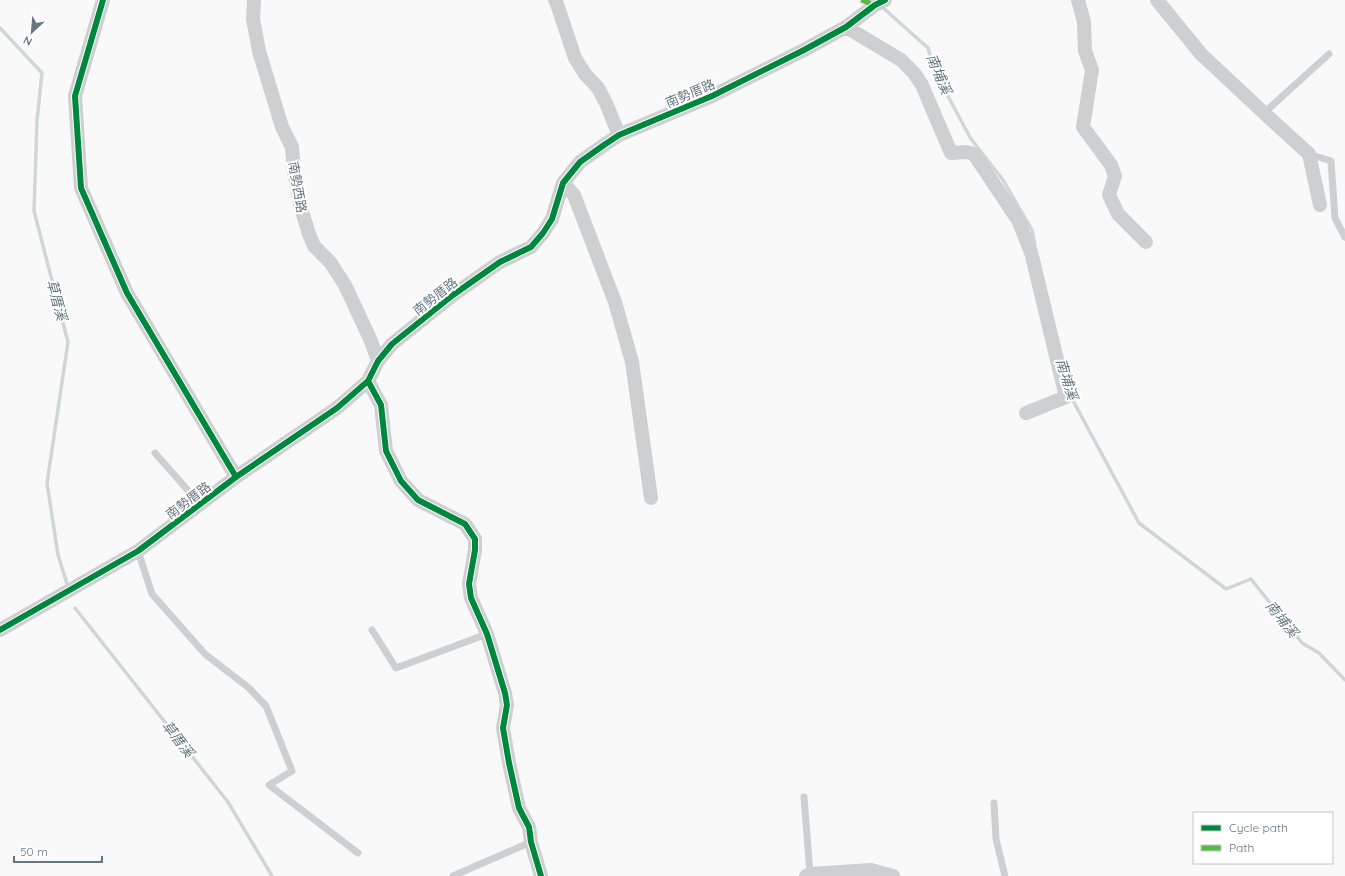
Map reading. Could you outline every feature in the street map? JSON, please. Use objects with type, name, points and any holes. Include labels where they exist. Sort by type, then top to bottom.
[{"type":"street","points":[[103,0],[75,96],[81,188],[127,293],[236,477]]},
{"type":"street","name":"南勢西路","points":[[254,0],[253,19],[259,51],[282,127],[292,147],[294,172],[301,208],[309,234],[314,246],[330,262],[345,285],[371,341],[378,361]]},
{"type":"street","points":[[555,0],[574,58],[585,74],[598,88],[619,134]]},
{"type":"street","name":"南勢厝路","points":[[0,630],[138,551],[236,477],[337,408],[368,381],[378,361],[392,344],[453,295],[500,262],[530,247],[543,233],[552,219],[563,183],[580,162],[619,134],[712,96],[804,50],[846,27],[885,0]]},
{"type":"street","points":[[1078,0],[1084,22],[1085,51],[1092,70],[1083,126],[1111,165],[1115,176],[1109,195],[1118,214],[1146,242]]},
{"type":"street","points":[[1157,0],[1201,54],[1309,154],[1320,205]]},
{"type":"street","points":[[846,27],[901,60],[914,73],[922,85],[951,153],[966,152],[974,154],[1018,220],[1031,252],[1066,397],[1026,413]]},
{"type":"street","points":[[563,183],[574,195],[617,309],[632,362],[651,498]]},
{"type":"street","points":[[368,381],[381,405],[386,451],[401,481],[418,500],[465,524],[475,539],[475,550],[468,584],[471,598],[487,634],[505,693],[507,705],[503,728],[508,756],[519,808],[529,827],[531,842],[540,876]]},
{"type":"street","points":[[813,875],[871,873],[893,876]]},
{"type":"lane","points":[[1264,113],[1329,54]]},
{"type":"lane","points":[[1309,154],[1331,161],[1335,218],[1345,238]]},
{"type":"lane","points":[[155,453],[200,504]]},
{"type":"lane","points":[[138,551],[152,594],[205,654],[249,688],[266,706],[292,771],[270,785],[358,853]]},
{"type":"lane","points":[[372,630],[396,668],[487,634]]},
{"type":"lane","points":[[804,797],[813,875]]},
{"type":"lane","points":[[994,803],[996,839],[1005,876]]},
{"type":"lane","points":[[453,876],[531,842]]},
{"type":"waterway","name":"南埔溪","points":[[881,6],[928,48],[936,74],[971,139],[1003,180],[1032,230],[1035,245]]},
{"type":"waterway","name":"草厝溪","points":[[0,28],[42,73],[37,120],[34,211],[68,342],[47,483],[58,555],[68,587]]},
{"type":"waterway","name":"南埔溪","points":[[1071,397],[1139,523],[1226,589],[1251,579],[1302,643],[1319,653],[1345,680]]},
{"type":"waterway","name":"草厝溪","points":[[75,608],[228,802],[272,876]]},
{"type":"marked path","points":[[861,0],[875,5]]},
{"type":"cycle path","points":[[103,0],[75,96],[81,188],[127,293],[236,477]]},
{"type":"cycle path","points":[[0,630],[138,551],[236,477],[337,408],[368,381],[378,361],[392,344],[453,295],[500,262],[531,247],[552,219],[563,183],[580,162],[619,135],[712,96],[804,50],[846,27],[875,5],[885,0]]},
{"type":"cycle path","points":[[368,381],[381,405],[386,451],[401,481],[418,500],[465,524],[475,539],[475,550],[469,584],[471,598],[487,634],[505,693],[507,705],[503,728],[509,763],[519,808],[529,827],[531,842],[541,876]]}]
